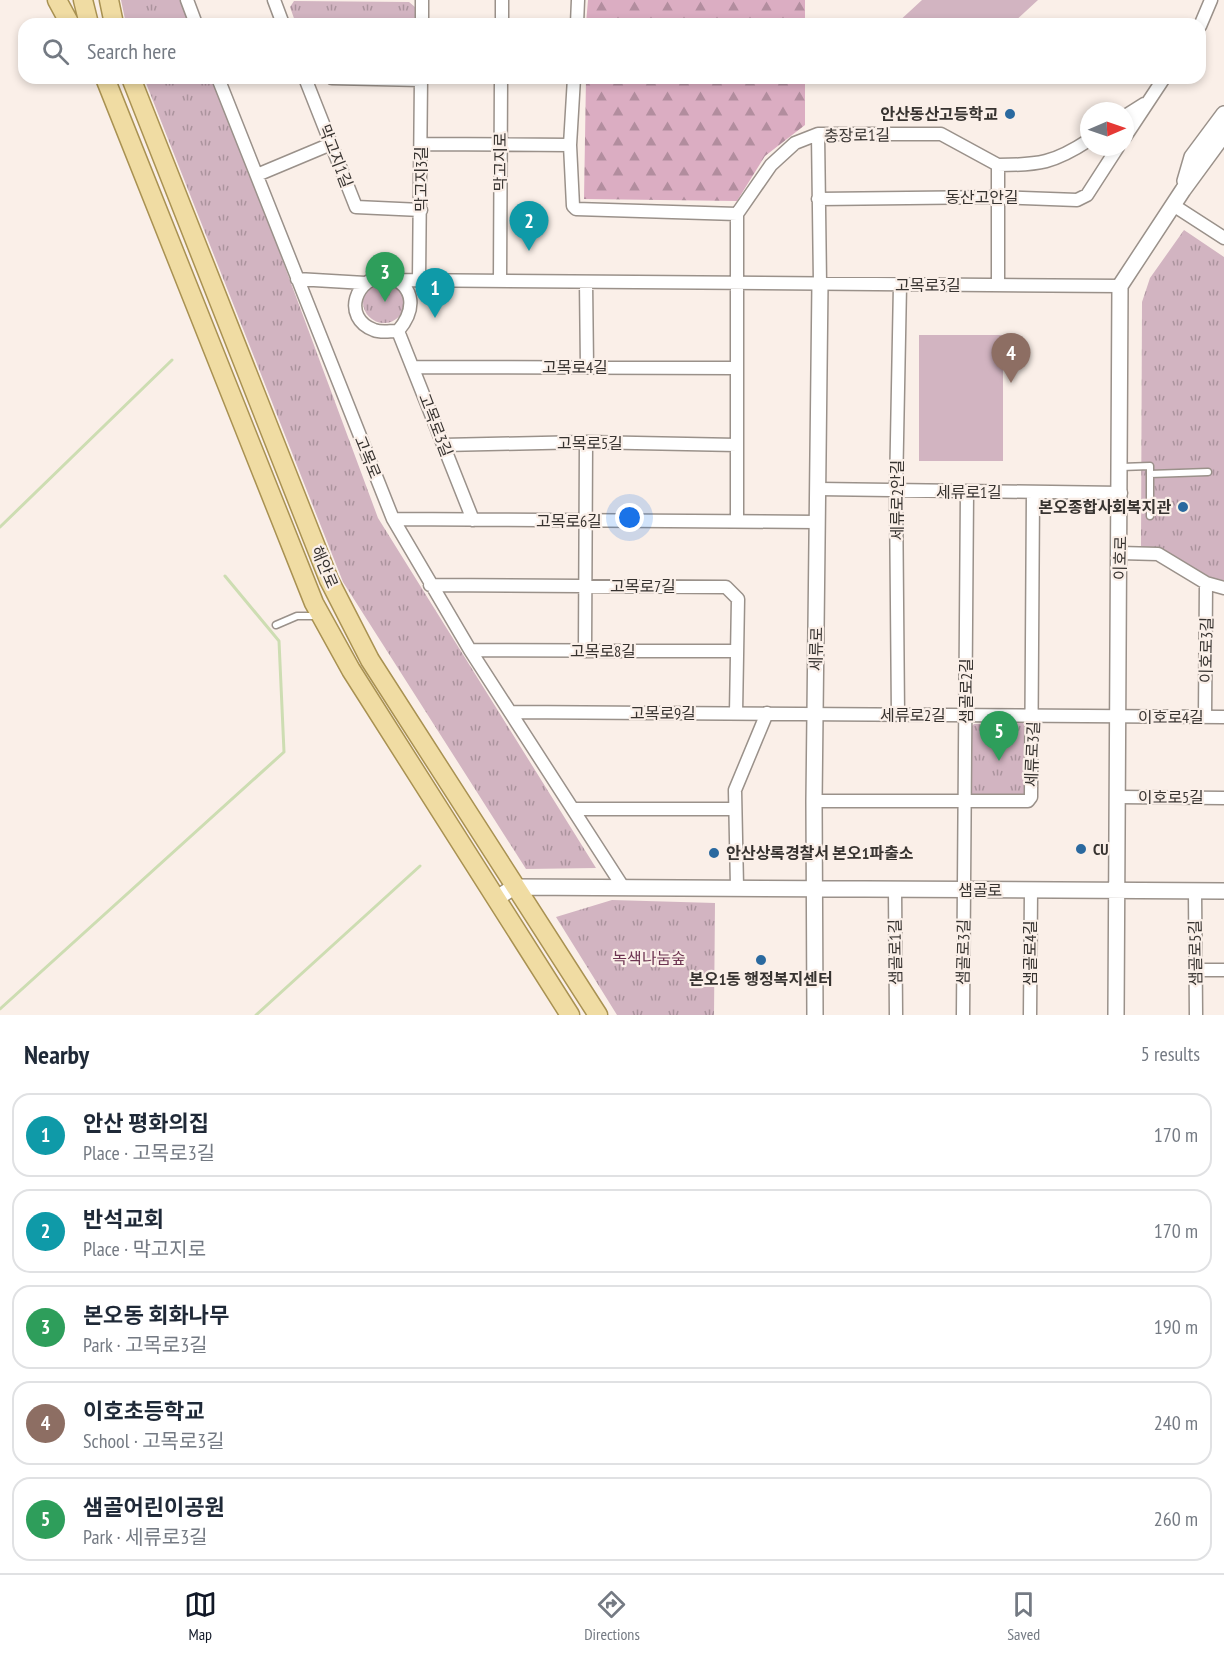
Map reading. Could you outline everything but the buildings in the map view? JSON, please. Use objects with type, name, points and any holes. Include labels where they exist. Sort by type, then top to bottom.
[{"type":"main road","points":[[57,0],[67,18]]},
{"type":"main road","points":[[83,0],[88,18]]},
{"type":"main road","points":[[109,0],[113,18]]},
{"type":"main road","name":"해안로","points":[[107,84],[260,469],[321,616],[351,670],[570,1015]]},
{"type":"main road","name":"해안로","points":[[133,84],[329,580],[370,660],[598,1015]]},
{"type":"street","points":[[187,0],[194,18]]},
{"type":"street","points":[[274,0],[281,18]]},
{"type":"street","points":[[422,0],[422,18]]},
{"type":"street","points":[[502,0],[502,18]]},
{"type":"street","points":[[577,18],[578,0]]},
{"type":"street","points":[[1204,18],[1211,0]]},
{"type":"street","name":"고목로","points":[[220,84],[393,519],[470,650],[623,886]]},
{"type":"street","name":"막고지1길","points":[[307,84],[356,207],[421,210]]},
{"type":"street","name":"막고지3길","points":[[419,280],[421,84]]},
{"type":"street","name":"막고지로","points":[[500,281],[501,84]]},
{"type":"street","points":[[574,84],[570,145],[573,207],[576,209],[737,214],[737,521]]},
{"type":"street","points":[[1134,124],[1160,84]]},
{"type":"street","points":[[1134,110],[1149,101]]},
{"type":"street","points":[[1183,190],[1192,157],[1224,114]]},
{"type":"street","points":[[818,134],[820,283]]},
{"type":"street","name":"충장로1길","points":[[737,214],[771,165],[795,143],[818,134],[941,134],[998,165]]},
{"type":"street","points":[[1120,286],[1183,190],[1224,134]]},
{"type":"street","points":[[257,175],[331,144]]},
{"type":"street","points":[[421,144],[570,145]]},
{"type":"street","points":[[998,285],[998,165],[1039,165],[1068,154],[1080,146]]},
{"type":"street","points":[[1183,190],[1203,176],[1224,148]]},
{"type":"street","name":"동산고안길","points":[[818,198],[997,197],[1077,200],[1087,195],[1112,156]]},
{"type":"street","points":[[1173,205],[1224,238]]},
{"type":"street","points":[[380,276],[398,280],[405,286],[412,303],[410,312],[398,331],[375,331],[361,321],[356,305],[360,289],[365,283],[380,276]]},
{"type":"street","points":[[297,279],[365,283]]},
{"type":"street","name":"고목로3길","points":[[398,280],[1120,286]]},
{"type":"street","points":[[586,282],[587,367]]},
{"type":"street","name":"세류로","points":[[815,1015],[814,801],[820,283]]},
{"type":"street","name":"세류로2안길","points":[[898,715],[896,491],[900,285]]},
{"type":"street","name":"이호로","points":[[1116,1015],[1121,493],[1120,286]]},
{"type":"street","name":"고목로3길","points":[[398,331],[473,520]]},
{"type":"street","name":"고목로4길","points":[[413,367],[736,368]]},
{"type":"street","points":[[585,651],[586,442]]},
{"type":"street","name":"고목로5길","points":[[443,445],[586,442],[737,445]]},
{"type":"street","name":"세류로1길","points":[[818,489],[1121,493]]},
{"type":"street","name":"샘골로2길","points":[[964,890],[967,492]]},
{"type":"street","name":"세류로3길","points":[[814,801],[1028,801],[1031,797],[1033,492]]},
{"type":"street","name":"고목로6길","points":[[393,519],[817,522]]},
{"type":"street","points":[[1120,553],[1158,554],[1206,583],[1224,588]]},
{"type":"street","name":"이호로3길","points":[[1205,717],[1206,583]]},
{"type":"street","name":"고목로7길","points":[[430,585],[726,587],[738,599],[736,713]]},
{"type":"street","name":"고목로8길","points":[[470,650],[736,651]]},
{"type":"street","name":"고목로9길","points":[[511,712],[815,714]]},
{"type":"street","points":[[737,887],[735,790],[767,713]]},
{"type":"street","name":"세류로2길","points":[[815,714],[1119,717]]},
{"type":"street","name":"이호로4길","points":[[1119,717],[1224,717]]},
{"type":"street","name":"이호로5길","points":[[1118,797],[1224,798]]},
{"type":"street","points":[[573,809],[734,809]]},
{"type":"street","points":[[497,898],[514,887]]},
{"type":"street","name":"샘골로","points":[[514,887],[1224,891]]},
{"type":"street","name":"샘골로1길","points":[[895,889],[896,1015]]},
{"type":"street","name":"샘골로3길","points":[[963,1015],[964,890]]},
{"type":"street","name":"샘골로4길","points":[[1030,1015],[1031,890]]},
{"type":"street","name":"샘골로5길","points":[[1194,891],[1196,1015]]},
{"type":"street","points":[[1196,970],[1224,970]]},
{"type":"lane","points":[[1121,467],[1150,466],[1150,516]]},
{"type":"lane","points":[[1150,474],[1208,472]]},
{"type":"lane","points":[[276,625],[297,616],[321,616]]},
{"type":"green space","points":[[121,0],[186,0],[193,18],[125,18]]},
{"type":"green space","points":[[588,0],[805,0],[805,18],[586,18]]},
{"type":"green space","points":[[922,0],[1038,0],[1018,18],[902,18]]},
{"type":"green space","points":[[294,1],[409,2],[415,7],[416,18],[294,18],[290,7]]},
{"type":"green space","points":[[146,84],[217,84],[378,518],[596,868],[526,869],[343,582]]},
{"type":"green space","points":[[586,84],[805,84],[805,125],[765,156],[737,201],[584,199]]},
{"type":"green space","points":[[1184,230],[1224,257],[1224,580],[1213,582],[1141,546],[1142,302],[1150,278]]},
{"type":"green space","points":[[384,281],[392,282],[399,287],[404,294],[404,310],[399,317],[392,322],[384,323],[376,322],[369,317],[364,310],[363,302],[364,294],[369,287],[376,282]]},
{"type":"green space","points":[[919,335],[1003,335],[1003,461],[919,461]]},
{"type":"green space","points":[[1023,723],[1027,727],[1028,794],[1024,798],[975,798],[971,794],[970,728],[974,724]]},
{"type":"green space","name":"녹색나눔숲","points":[[612,900],[715,903],[714,1015],[617,1015],[556,917]]},
{"type":"waterway","points":[[0,527],[172,360]]},
{"type":"waterway","points":[[0,1009],[284,752],[279,641],[225,576]]},
{"type":"waterway","points":[[256,1015],[420,866]]},
{"type":"place","name":"안산동산고등학교","points":[[1010,114]]},
{"type":"place","name":"반석교회","points":[[529,251]]},
{"type":"place","name":"본오동 회화나무","points":[[385,302]]},
{"type":"place","name":"안산 평화의집","points":[[435,318]]},
{"type":"place","name":"이호초등학교","points":[[1011,383]]},
{"type":"place","name":"본오종합사회복지관","points":[[1183,507]]},
{"type":"place","name":"샘골어린이공원","points":[[999,761]]},
{"type":"place","name":"CU","points":[[1081,849]]},
{"type":"place","name":"안산상록경찰서 본오1파출소","points":[[714,853]]},
{"type":"place","name":"본오1동 행정복지센터","points":[[761,960]]}]
